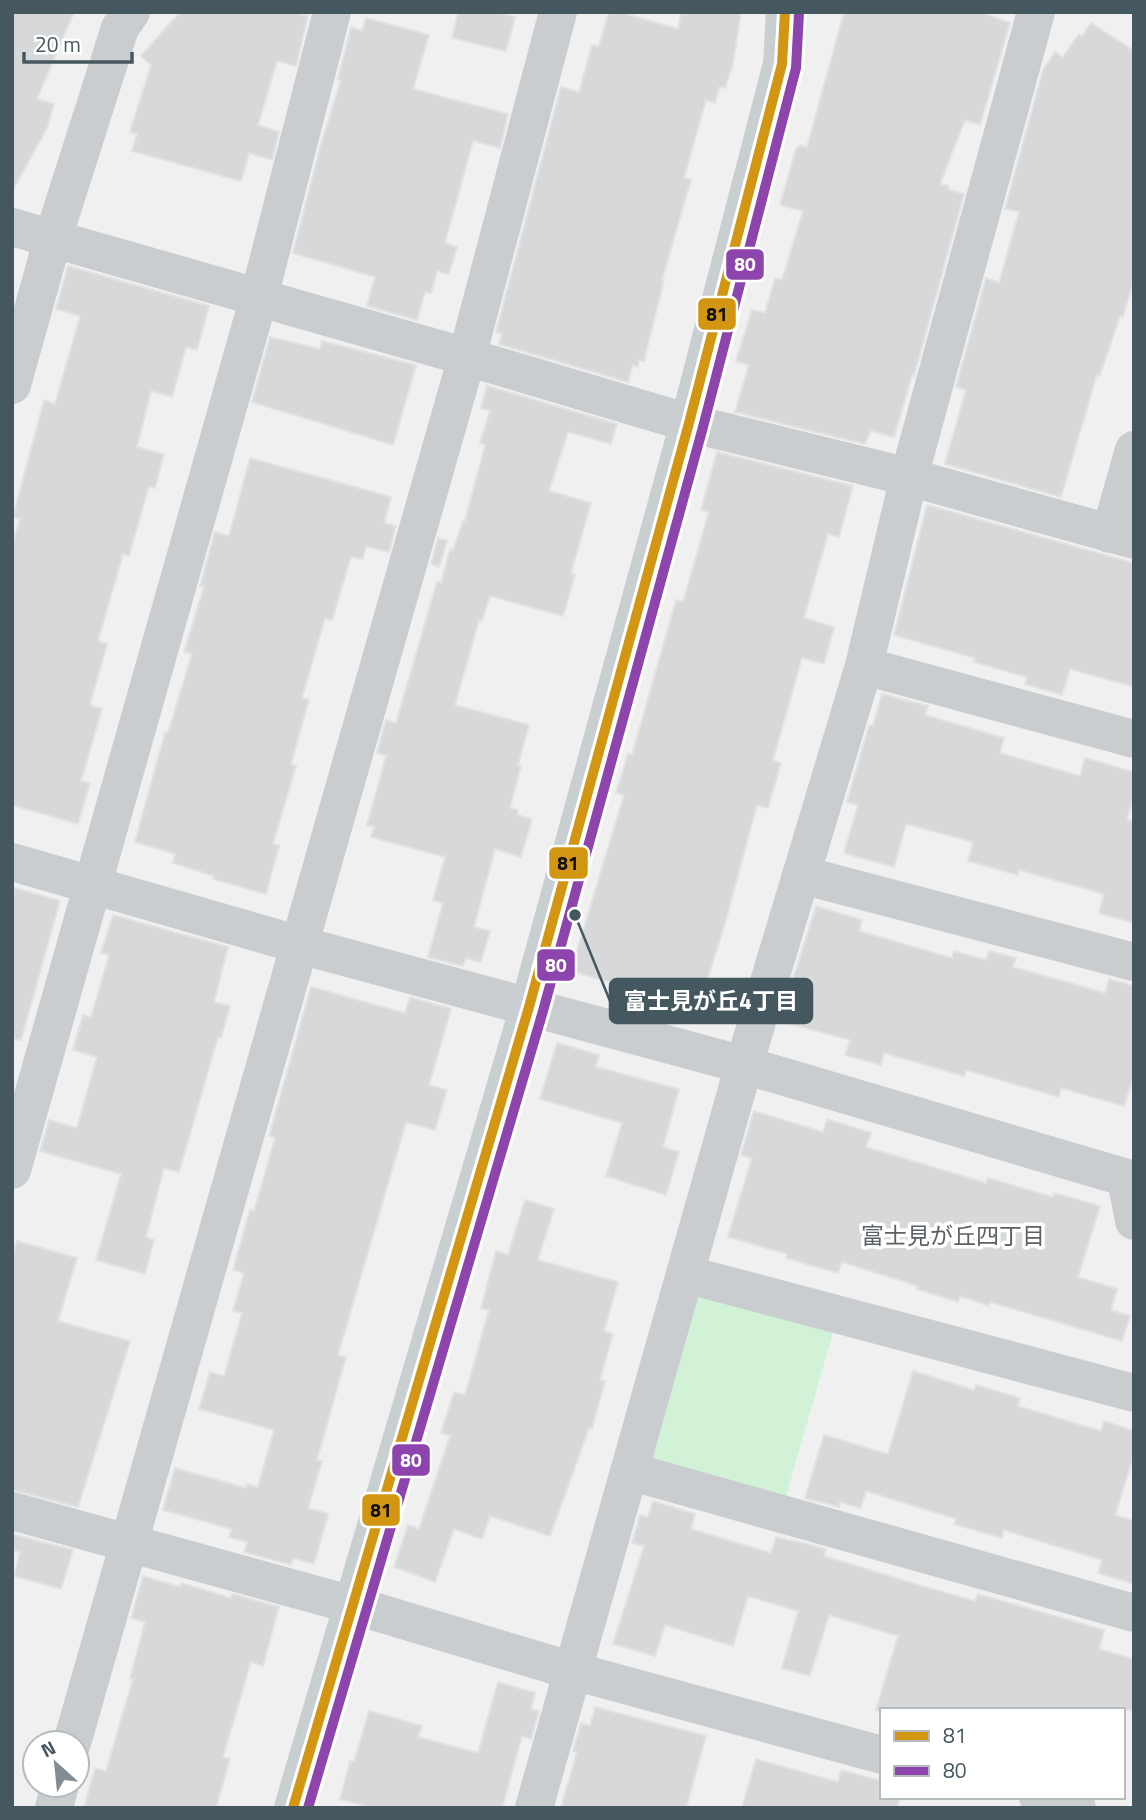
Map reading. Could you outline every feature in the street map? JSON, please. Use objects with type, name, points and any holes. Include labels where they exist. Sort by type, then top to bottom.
[{"type":"street","points":[[12,385],[52,238],[120,28],[131,12]]},
{"type":"street","points":[[12,1170],[259,297],[332,12]]},
{"type":"street","points":[[76,1729],[467,357],[558,12]]},
{"type":"street","points":[[293,1808],[529,1007],[689,423],[782,64],[785,12]]},
{"type":"street","points":[[534,1808],[744,1065],[864,666],[909,477],[1036,12]]},
{"type":"street","points":[[12,227],[689,423],[909,477],[1122,537],[1134,450]]},
{"type":"street","points":[[864,666],[1134,739]]},
{"type":"street","points":[[12,862],[300,945],[744,1065],[1130,1179],[1134,1221]]},
{"type":"street","points":[[802,875],[1134,962]]},
{"type":"street","points":[[685,1274],[1134,1393]]},
{"type":"street","points":[[629,1471],[1134,1613]]},
{"type":"street","points":[[12,1511],[353,1605],[573,1671],[880,1754]]},
{"type":"street","points":[[1045,1799],[1077,1808]]},
{"type":"green space","points":[[685,1274],[838,1315],[781,1514],[629,1471]]},
{"type":"building","points":[[12,12],[74,12],[37,99],[54,104],[47,128],[12,192]]},
{"type":"building","points":[[180,12],[296,12],[308,16],[296,66],[277,61],[258,125],[279,132],[272,160],[249,153],[241,181],[132,151],[137,134],[130,132],[151,65],[141,56]]},
{"type":"building","points":[[458,12],[497,12],[515,17],[506,51],[452,38]]},
{"type":"building","points":[[609,12],[620,12],[678,29],[681,12],[741,12],[733,64],[725,88],[720,86],[715,103],[706,100],[684,178],[691,180],[662,280],[644,361],[639,360],[638,367],[633,365],[628,382],[499,344],[502,334],[496,332],[561,87],[579,92],[592,45],[599,46]]},
{"type":"building","points":[[844,12],[981,12],[1010,23],[980,125],[965,120],[940,184],[964,194],[914,376],[912,375],[894,437],[871,431],[865,444],[735,412],[749,365],[736,361],[752,310],[765,313],[775,278],[782,280],[803,211],[780,205],[796,149],[800,145],[807,147]]},
{"type":"building","points":[[366,18],[429,35],[413,89],[508,114],[500,148],[473,141],[445,243],[457,247],[449,274],[437,271],[431,293],[425,292],[417,320],[367,306],[375,277],[293,253],[321,144],[341,80],[338,79],[351,27],[362,31]]},
{"type":"building","points":[[1091,23],[1134,51],[1134,279],[1123,317],[1120,316],[1100,375],[1097,374],[1061,497],[945,464],[966,390],[956,387],[986,278],[999,283],[1019,212],[1005,209],[1043,70],[1055,52],[1063,57],[1079,34],[1082,36]]},
{"type":"building","points":[[68,266],[209,306],[197,350],[186,347],[172,397],[151,391],[137,447],[164,454],[155,488],[149,486],[129,556],[123,554],[98,641],[107,644],[90,705],[102,709],[81,781],[90,783],[78,824],[12,805],[12,545],[20,519],[13,517],[44,400],[55,404],[80,316],[56,309]]},
{"type":"building","points":[[270,337],[320,349],[322,341],[416,365],[393,445],[252,402]]},
{"type":"building","points":[[487,386],[617,424],[611,444],[568,432],[549,491],[591,503],[571,573],[575,575],[563,616],[490,596],[482,621],[479,620],[455,705],[529,725],[510,808],[518,810],[517,815],[532,819],[521,857],[495,849],[474,927],[490,931],[481,962],[466,958],[463,966],[428,957],[443,903],[433,900],[445,857],[371,837],[374,827],[367,825],[386,756],[377,753],[386,720],[396,723],[437,582],[441,583],[450,549],[453,550],[465,521],[485,445],[480,443],[490,411],[481,408]]},
{"type":"building","points":[[717,452],[853,486],[839,537],[828,534],[804,618],[834,627],[824,664],[802,658],[773,760],[781,763],[768,808],[757,805],[726,920],[696,1016],[655,1005],[658,996],[571,971],[624,795],[616,793],[628,754],[632,755],[676,600],[683,602],[709,512],[701,510]]},
{"type":"building","points":[[250,458],[391,497],[384,523],[396,526],[389,552],[366,546],[363,559],[351,557],[332,620],[325,618],[302,698],[309,700],[291,764],[296,766],[273,844],[279,846],[266,894],[213,879],[214,876],[173,863],[175,854],[135,842],[165,733],[168,733],[192,654],[184,652],[204,587],[200,586],[215,532],[229,536]]},
{"type":"building","points":[[927,505],[1134,563],[1134,687],[1070,669],[1062,695],[1025,684],[1027,677],[974,662],[975,658],[894,635]]},
{"type":"building","points":[[438,538],[447,541],[439,567],[431,564]]},
{"type":"building","points":[[882,694],[928,706],[925,715],[1004,738],[1000,753],[1080,776],[1085,758],[1134,772],[1134,796],[1127,820],[1134,821],[1134,923],[1099,913],[1104,894],[1019,870],[1018,875],[968,861],[973,842],[906,824],[894,867],[844,853],[858,805],[847,802],[869,725],[873,726]]},
{"type":"building","points":[[12,887],[60,901],[21,1040],[12,1039]]},
{"type":"building","points":[[816,906],[862,920],[859,931],[952,958],[954,951],[986,960],[989,951],[1016,958],[1013,967],[1105,993],[1109,979],[1134,986],[1134,1075],[1124,1106],[1061,1088],[1059,1097],[966,1070],[964,1076],[884,1053],[881,1065],[845,1055],[850,1040],[780,1021]]},
{"type":"building","points":[[113,915],[228,947],[214,1002],[230,1006],[221,1038],[218,1037],[179,1172],[164,1168],[146,1237],[154,1240],[145,1274],[96,1260],[121,1174],[40,1151],[49,1120],[77,1128],[97,1057],[73,1050],[83,1015],[91,1017],[109,955],[101,953]]},
{"type":"building","points":[[311,987],[405,1013],[410,997],[451,1009],[429,1085],[447,1090],[435,1130],[406,1122],[338,1355],[346,1357],[317,1460],[322,1461],[308,1508],[328,1514],[314,1564],[293,1558],[291,1565],[244,1552],[247,1542],[229,1537],[232,1529],[163,1510],[175,1468],[246,1488],[247,1484],[258,1487],[274,1430],[199,1409],[210,1372],[224,1376],[242,1313],[233,1311],[244,1273],[233,1270],[250,1210],[254,1211],[275,1138],[269,1136]]},
{"type":"building","points":[[557,1043],[599,1055],[596,1067],[679,1089],[663,1147],[679,1152],[666,1195],[606,1176],[622,1123],[540,1099]]},
{"type":"building","points":[[754,1111],[823,1132],[827,1119],[871,1133],[866,1147],[986,1183],[988,1178],[1053,1197],[1054,1193],[1100,1206],[1078,1277],[1117,1289],[1111,1310],[1130,1316],[1122,1341],[990,1302],[989,1306],[960,1296],[958,1302],[842,1262],[838,1273],[786,1258],[787,1254],[728,1237],[752,1158],[741,1155]]},
{"type":"building","points":[[525,1200],[554,1209],[538,1260],[618,1282],[604,1331],[613,1334],[600,1380],[605,1381],[592,1429],[589,1428],[550,1536],[490,1516],[482,1539],[454,1529],[435,1582],[394,1567],[408,1525],[419,1529],[450,1436],[441,1433],[454,1392],[465,1395],[489,1310],[481,1308],[496,1251],[508,1255]]},
{"type":"building","points":[[17,1241],[77,1258],[58,1321],[130,1341],[78,1507],[12,1490],[12,1257]]},
{"type":"building","points":[[913,1371],[974,1390],[976,1385],[1020,1398],[1018,1406],[1101,1431],[1104,1421],[1134,1431],[1134,1455],[1115,1515],[1134,1521],[1134,1584],[1098,1573],[1102,1560],[1004,1530],[1002,1538],[954,1524],[956,1519],[866,1491],[861,1508],[840,1502],[839,1507],[805,1498],[824,1435],[888,1454]]},
{"type":"building","points":[[653,1501],[695,1514],[691,1529],[771,1553],[776,1537],[792,1540],[826,1549],[824,1556],[925,1587],[975,1601],[978,1594],[1104,1630],[1099,1649],[1134,1659],[1134,1710],[876,1710],[898,1636],[829,1615],[810,1676],[782,1668],[798,1611],[748,1596],[733,1646],[665,1625],[655,1656],[613,1644],[644,1546],[632,1543],[640,1515],[648,1517]]},
{"type":"building","points":[[12,1534],[73,1550],[61,1589],[14,1576],[20,1552],[12,1551]]},
{"type":"building","points":[[143,1576],[180,1587],[181,1583],[231,1598],[232,1594],[279,1607],[263,1666],[251,1662],[223,1757],[230,1759],[216,1808],[84,1808],[86,1799],[91,1799],[91,1783],[95,1768],[106,1771],[133,1679],[130,1678],[145,1622],[131,1618]]},
{"type":"building","points":[[498,1682],[535,1693],[531,1709],[539,1711],[531,1739],[522,1736],[502,1808],[372,1808],[340,1799],[350,1761],[354,1762],[369,1711],[422,1726],[418,1737],[478,1753]]},
{"type":"building","points":[[595,1707],[706,1736],[686,1808],[561,1808],[577,1752],[573,1751],[581,1723],[590,1726]]},
{"type":"building","points":[[756,1759],[838,1782],[841,1770],[880,1780],[880,1799],[899,1799],[898,1808],[742,1808]]},
{"type":"transit line","name":"81","points":[[293,1808],[529,1007],[689,423],[782,64],[785,12]]},
{"type":"transit line","name":"80","points":[[308,1808],[543,1011],[703,427],[796,68],[799,13]]},
{"type":"place","name":"富士見が丘4丁目","points":[[575,915]]},
{"type":"district","name":"富士見が丘四丁目","points":[[953,1235]]}]
